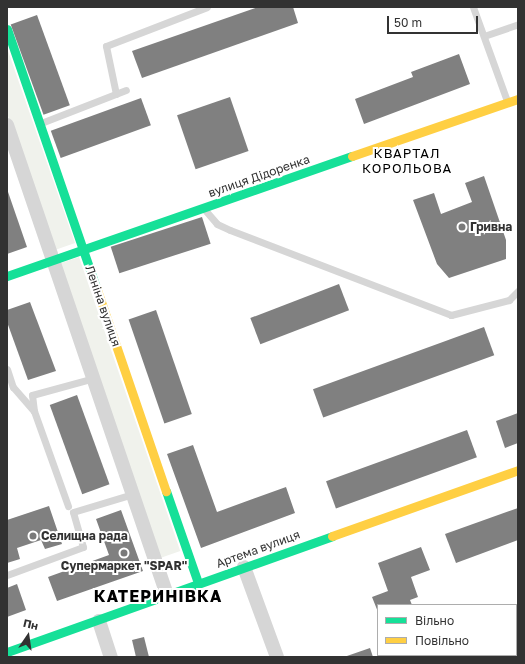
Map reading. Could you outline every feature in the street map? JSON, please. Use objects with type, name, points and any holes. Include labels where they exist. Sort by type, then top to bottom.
[{"type":"street","name":"Леніна вулиця","points":[[7,29],[198,583]]},
{"type":"street","name":"вулиця Дідоренка","points":[[7,276],[518,99]]},
{"type":"street","points":[[7,124],[167,595]]},
{"type":"street","name":"Артема вулиця","points":[[7,652],[98,621],[198,583],[518,470]]},
{"type":"street","points":[[244,567],[277,657]]},
{"type":"street","points":[[98,621],[112,657]]},
{"type":"lane","points":[[116,94],[106,46],[207,7]]},
{"type":"lane","points":[[473,7],[507,102]]},
{"type":"lane","points":[[484,36],[518,24]]},
{"type":"lane","points":[[40,124],[126,90]]},
{"type":"lane","points":[[203,208],[217,224],[230,230],[452,315],[509,300],[518,291]]},
{"type":"lane","points":[[7,369],[13,387],[34,411]]},
{"type":"lane","points":[[68,506],[34,411],[32,395],[94,378]]},
{"type":"lane","points":[[7,575],[83,547],[73,512],[133,494]]},
{"type":"shaded area","points":[[7,48],[75,243],[55,250],[7,113]]},
{"type":"shaded area","points":[[79,257],[180,551],[160,558],[59,264]]},
{"type":"building","points":[[258,7],[293,7],[298,23],[142,78],[132,51]]},
{"type":"building","points":[[37,15],[70,105],[44,115],[11,25]]},
{"type":"building","points":[[459,54],[470,84],[364,124],[355,99],[413,77],[411,72]]},
{"type":"building","points":[[230,97],[249,151],[196,169],[177,115]]},
{"type":"building","points":[[141,98],[151,125],[61,158],[51,131]]},
{"type":"building","name":"Гривна","points":[[484,176],[506,240],[506,259],[449,278],[437,264],[413,200],[434,193],[441,214],[472,202],[465,183]]},
{"type":"building","points":[[7,189],[27,247],[7,254]]},
{"type":"building","points":[[202,217],[211,244],[119,273],[111,247]]},
{"type":"building","points":[[339,284],[349,310],[260,344],[250,318]]},
{"type":"building","points":[[30,302],[56,371],[28,380],[7,322],[7,310]]},
{"type":"building","points":[[156,310],[192,414],[164,423],[129,319]]},
{"type":"building","points":[[484,327],[494,355],[323,417],[313,389]]},
{"type":"building","points":[[77,395],[109,484],[82,494],[50,405]]},
{"type":"building","points":[[518,413],[518,443],[505,448],[496,421]]},
{"type":"building","points":[[467,430],[477,457],[336,509],[326,481]]},
{"type":"building","points":[[193,445],[217,512],[286,487],[295,513],[201,548],[167,454]]},
{"type":"building","name":"Селищна рада","points":[[49,506],[62,544],[45,549],[41,540],[17,548],[20,559],[7,563],[7,520]]},
{"type":"building","points":[[518,508],[518,540],[456,563],[445,534]]},
{"type":"building","points":[[121,510],[143,571],[57,601],[48,577],[109,555],[96,519]]},
{"type":"building","points":[[421,547],[430,570],[411,577],[418,597],[410,600],[412,604],[377,604],[377,610],[372,597],[388,591],[378,563]]},
{"type":"building","points":[[17,584],[26,610],[7,617],[7,588]]},
{"type":"building","points":[[144,637],[149,657],[136,657],[132,640]]},
{"type":"building","points":[[370,648],[373,657],[344,657]]},
{"type":"traffic: fast","points":[[7,29],[96,287]]},
{"type":"traffic: fast","points":[[7,276],[352,156]]},
{"type":"traffic: fast","points":[[166,491],[198,583]]},
{"type":"traffic: fast","points":[[7,652],[332,536]]},
{"type":"traffic: slow","points":[[352,156],[518,99]]},
{"type":"traffic: slow","points":[[96,287],[166,491]]},
{"type":"traffic: slow","points":[[332,536],[518,470]]},
{"type":"place","name":"Гривна","points":[[462,227]]},
{"type":"place","name":"Селищна рада","points":[[33,536]]},
{"type":"place","name":"Супермаркет \"SPAR\"","points":[[124,553]]},
{"type":"district","name":"КВАРТАЛ КОРОЛЬОВА","points":[[407,162]]},
{"type":"district","name":"КАТЕРИНІВКА","points":[[158,596]]}]
